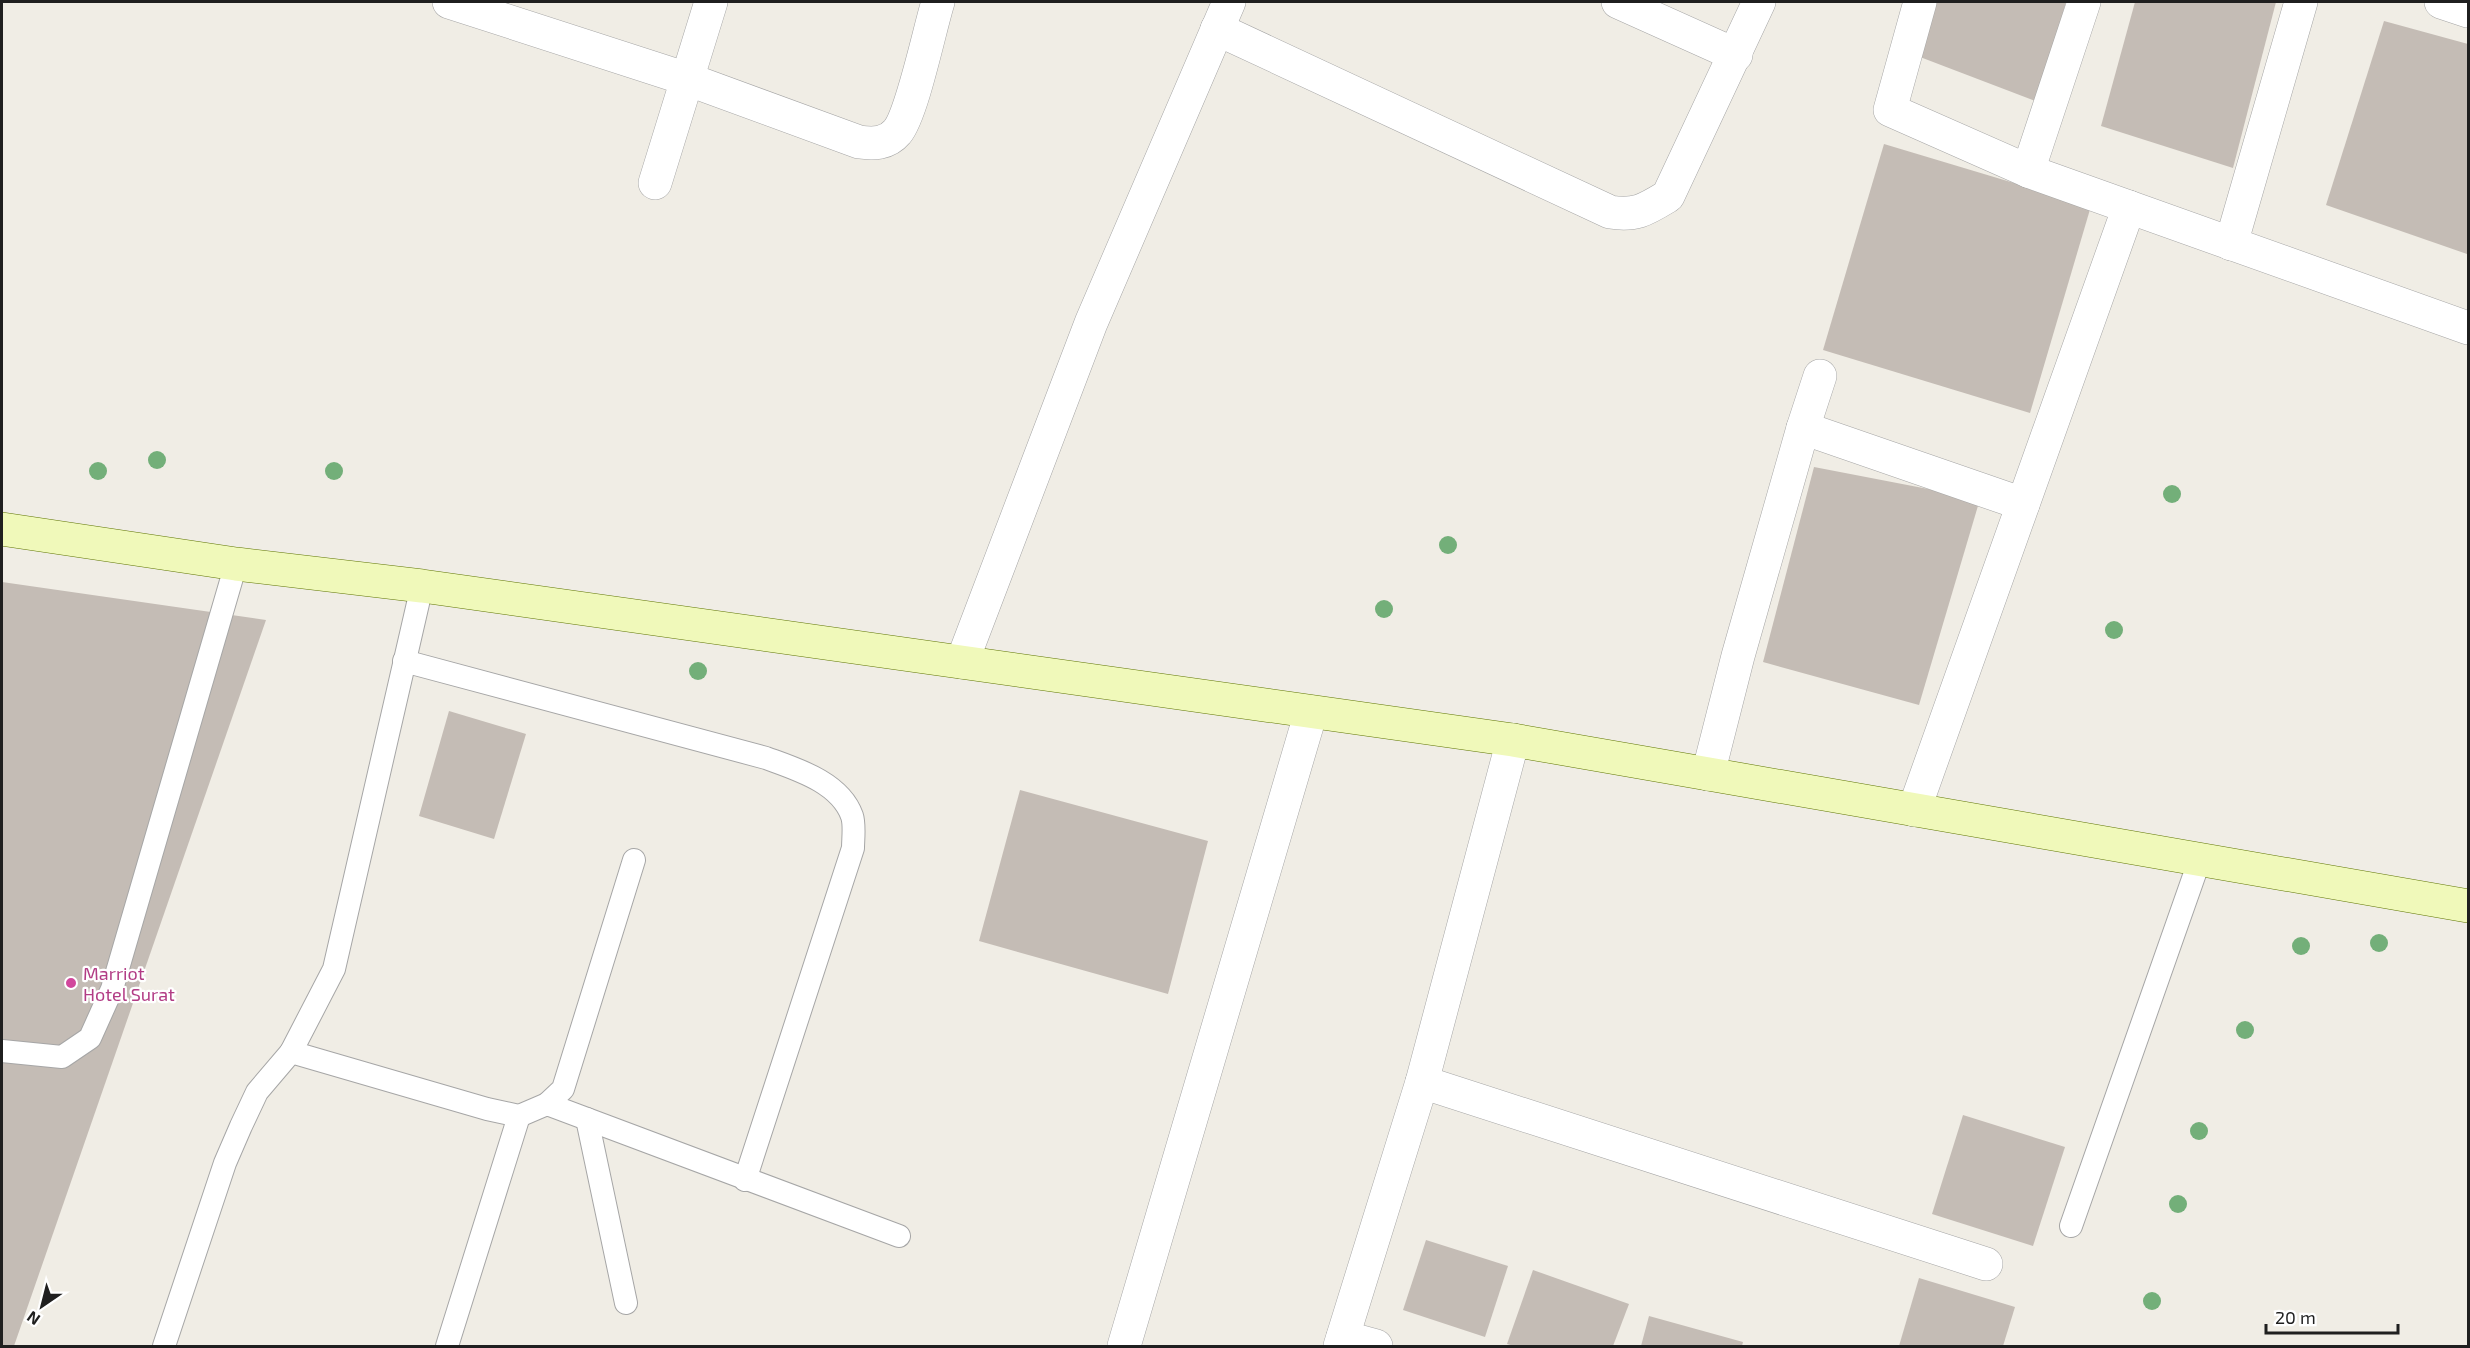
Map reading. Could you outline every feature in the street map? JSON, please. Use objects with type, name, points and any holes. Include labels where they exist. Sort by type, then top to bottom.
[{"type":"street","points":[[449,2],[687,79],[859,142],[875,144],[887,140],[898,131],[906,113],[938,2]]},
{"type":"street","points":[[655,183],[711,2]]},
{"type":"street","points":[[1618,2],[1736,55]]},
{"type":"street","points":[[962,662],[1091,322],[1223,15],[1610,212],[1630,215],[1668,196],[1759,2]]},
{"type":"street","points":[[1920,2],[1890,110],[2028,171],[2469,328]]},
{"type":"street","points":[[2028,171],[2084,2]]},
{"type":"street","points":[[2231,244],[2301,2]]},
{"type":"street","points":[[2441,2],[2469,11]]},
{"type":"street","points":[[1914,810],[2129,207]]},
{"type":"street","points":[[1708,774],[1738,656],[1820,376]]},
{"type":"street","points":[[1803,428],[2023,504]]},
{"type":"street","points":[[2,529],[236,564],[422,586],[1513,740],[2469,906]]},
{"type":"street","points":[[1124,1347],[1311,712]]},
{"type":"street","points":[[1376,1347],[1341,1342],[1422,1082],[1513,740]]},
{"type":"street","points":[[1422,1082],[1986,1264]]},
{"type":"lane","points":[[2,1051],[62,1057],[90,1038],[112,989],[236,564]]},
{"type":"lane","points":[[164,1347],[233,1144],[257,1092],[291,1052],[334,969],[422,586]]},
{"type":"lane","points":[[404,661],[766,758],[805,772],[840,795],[853,817],[853,848],[745,1179]]},
{"type":"lane","points":[[2071,1226],[2200,859]]},
{"type":"lane","points":[[291,1052],[487,1109],[519,1116],[547,1104],[563,1089],[634,860]]},
{"type":"lane","points":[[547,1104],[899,1236]]},
{"type":"lane","points":[[447,1347],[519,1116]]},
{"type":"lane","points":[[587,1119],[626,1303]]},
{"type":"building","points":[[1937,2],[2066,2],[2038,102],[1920,57]]},
{"type":"building","points":[[2135,2],[2276,2],[2233,168],[2101,126]]},
{"type":"building","points":[[2384,21],[2468,44],[2467,254],[2326,205]]},
{"type":"building","points":[[1884,144],[2091,206],[2030,413],[1823,350]]},
{"type":"building","points":[[1814,467],[1980,499],[1919,705],[1763,662]]},
{"type":"building","name":"Marriot Hotel Surat","points":[[2,582],[266,620],[14,1346],[2,1346]]},
{"type":"building","points":[[449,711],[526,734],[494,839],[419,816]]},
{"type":"building","points":[[1020,790],[1208,841],[1168,994],[979,941]]},
{"type":"building","points":[[1963,1115],[2065,1147],[2033,1246],[1932,1214]]},
{"type":"building","points":[[1426,1240],[1508,1266],[1485,1337],[1403,1310]]},
{"type":"building","points":[[1533,1270],[1629,1304],[1613,1346],[1514,1346],[1507,1344]]},
{"type":"building","points":[[1919,1278],[2015,1307],[2003,1346],[1899,1346]]},
{"type":"building","points":[[1649,1316],[1743,1342],[1742,1346],[1641,1346]]},
{"type":"place","name":"Marriot Hotel Surat","points":[[71,983]]}]
